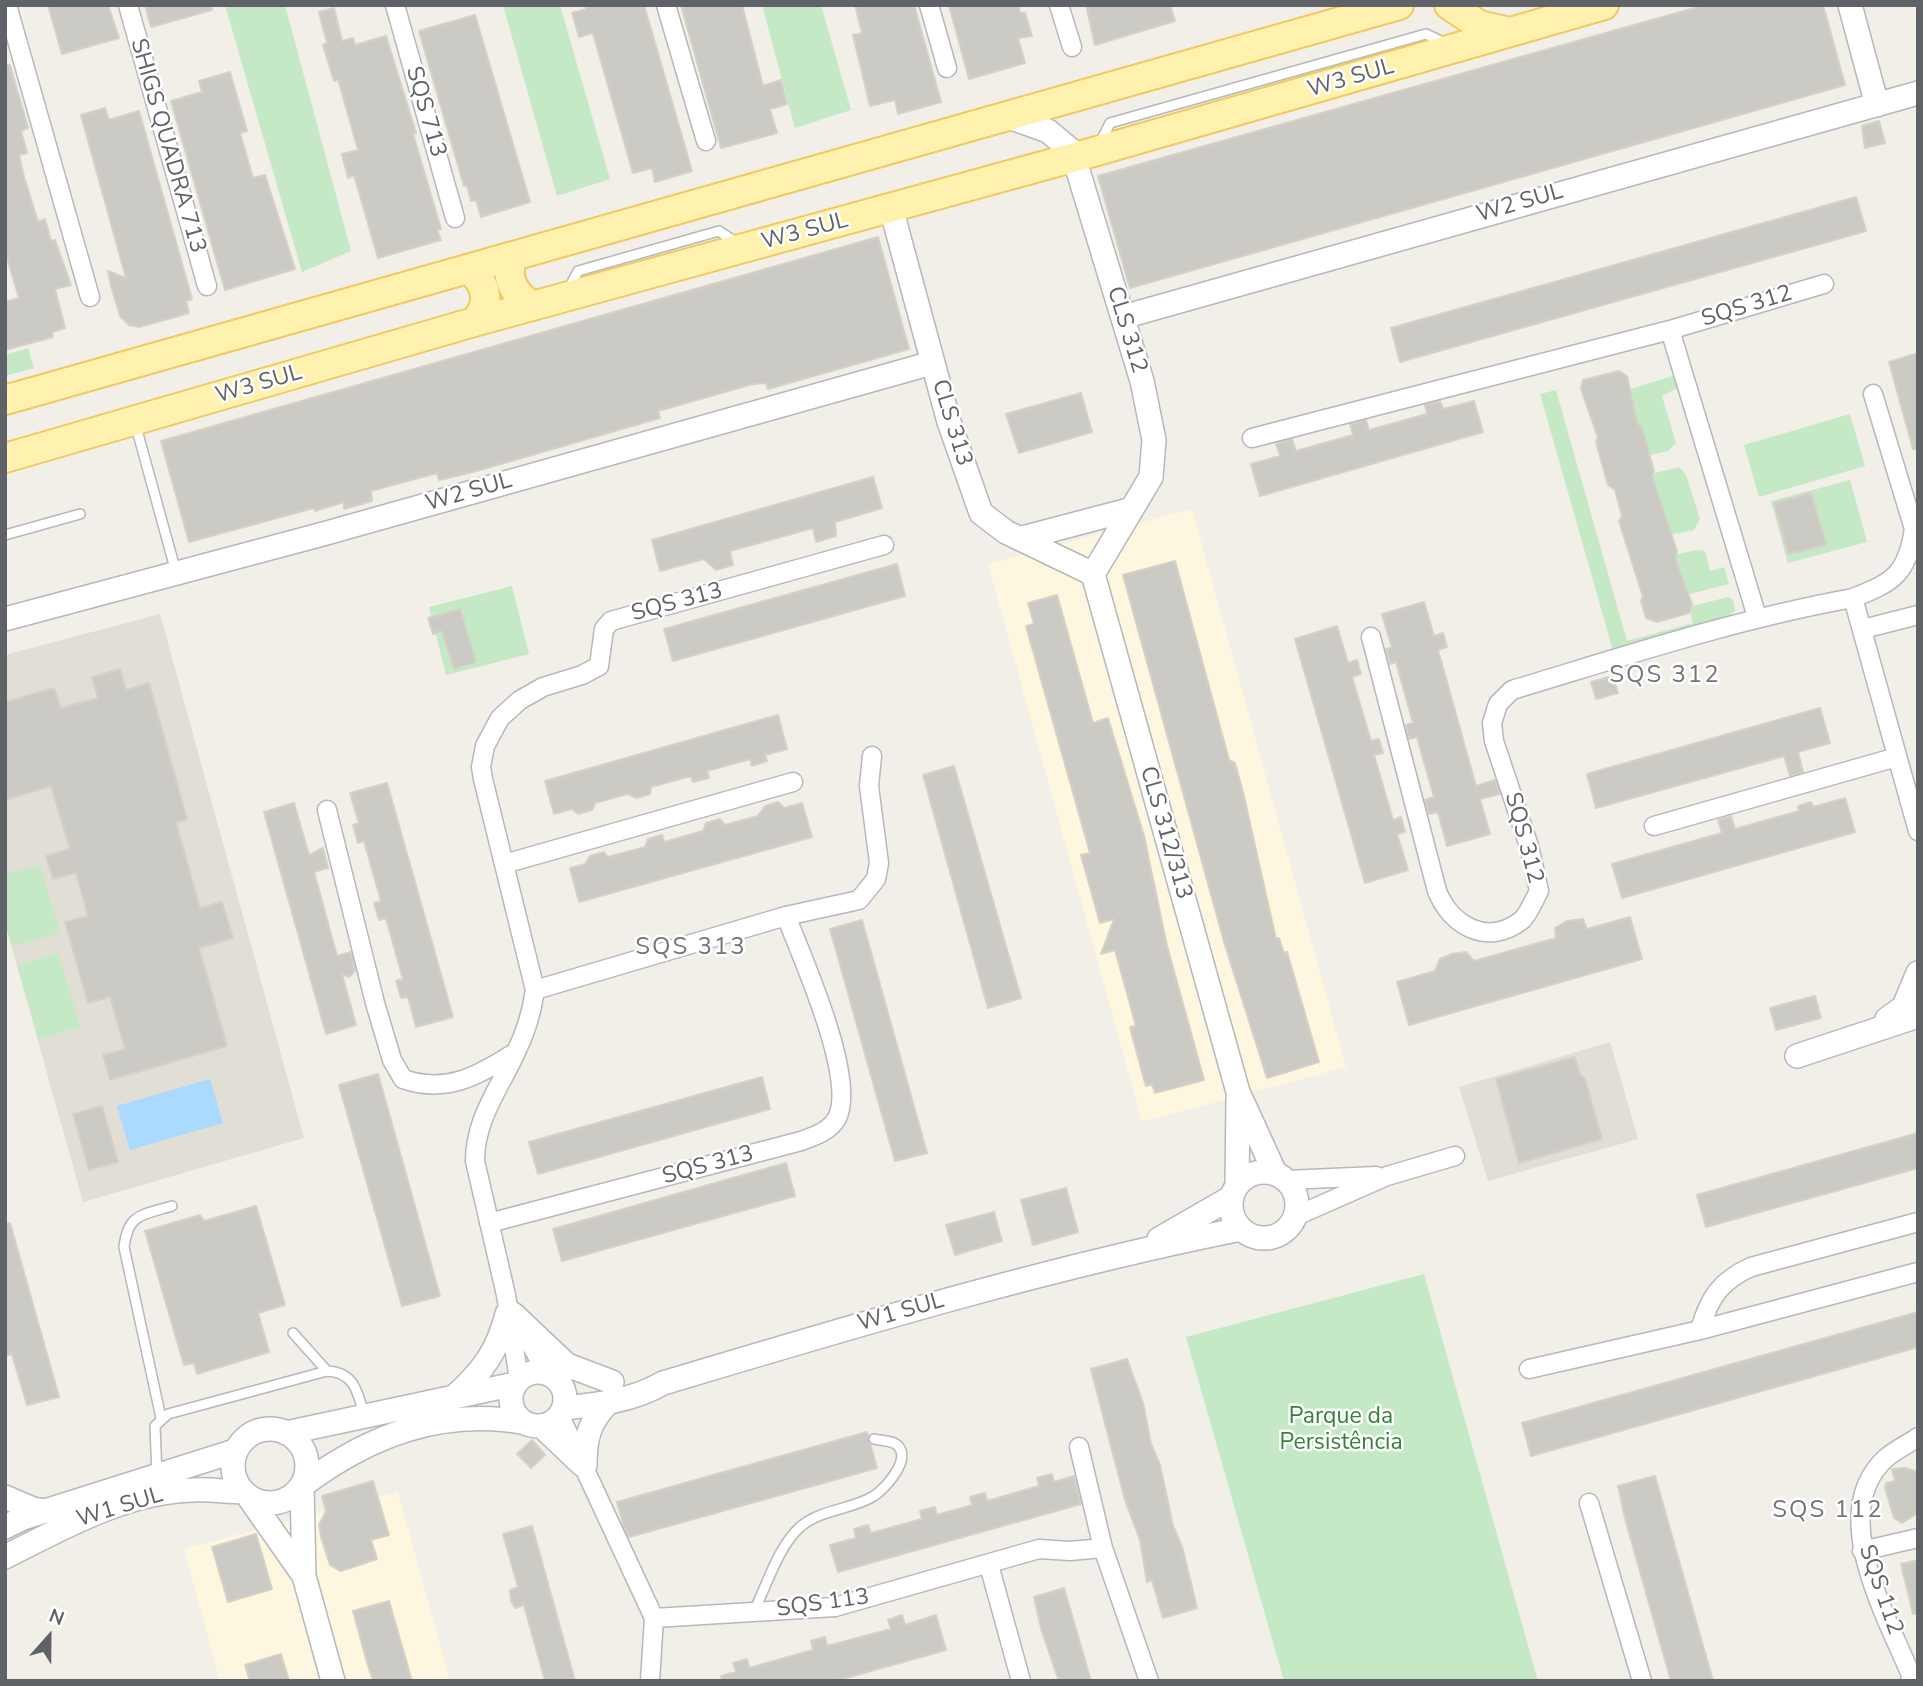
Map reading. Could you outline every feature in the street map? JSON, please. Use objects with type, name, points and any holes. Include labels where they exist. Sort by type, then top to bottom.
[{"type":"main road","points":[[5,400],[1399,5]]},
{"type":"main road","points":[[1448,5],[1479,25],[1510,33]]},
{"type":"main road","name":"W3 SUL","points":[[5,458],[474,322],[1086,154],[1604,5]]},
{"type":"main road","points":[[513,256],[508,267],[509,278],[523,300],[532,306]]},
{"type":"main road","points":[[468,269],[481,281],[486,298],[481,315],[474,322]]},
{"type":"street","points":[[7,5],[11,41],[90,297]]},
{"type":"street","name":"SHIGS QUADRA 713","points":[[128,5],[207,286]]},
{"type":"street","name":"SQS 713","points":[[395,5],[455,218]]},
{"type":"street","points":[[666,5],[706,141]]},
{"type":"street","points":[[929,5],[947,68]]},
{"type":"street","points":[[1059,5],[1072,47]]},
{"type":"street","points":[[1850,5],[1877,105]]},
{"type":"street","name":"W2 SUL","points":[[1123,317],[1918,93]]},
{"type":"street","name":"CLS 312","points":[[1006,116],[1057,136],[1086,154],[1154,440],[1151,477],[1093,574]]},
{"type":"street","name":"CLS 313","points":[[891,208],[932,363],[981,513],[1022,538],[1093,574]]},
{"type":"street","name":"SQS 312","points":[[1252,438],[1670,330],[1824,284]]},
{"type":"street","name":"SQS 312","points":[[1670,330],[1757,617]]},
{"type":"street","name":"W2 SUL","points":[[5,619],[932,363]]},
{"type":"street","name":"SQS 312","points":[[1371,637],[1437,891],[1451,917],[1466,928],[1486,932],[1508,928],[1524,919],[1539,891],[1529,846],[1494,741],[1492,723],[1498,704],[1512,690],[1757,617],[1853,598],[1887,585],[1903,569],[1911,549],[1914,529],[1873,394]]},
{"type":"street","points":[[1022,538],[1132,509]]},
{"type":"street","name":"SQS 313","points":[[517,1382],[509,1311],[475,1161],[475,1139],[480,1122],[517,1051],[531,1013],[535,990],[481,767],[491,729],[520,700],[544,687],[594,671],[602,660],[604,629],[609,622],[884,545]]},
{"type":"street","name":"CLS 312/313","points":[[1093,574],[1238,1092],[1281,1176]]},
{"type":"street","points":[[1853,598],[1918,831]]},
{"type":"street","points":[[1863,629],[1918,615]]},
{"type":"street","points":[[535,990],[786,916],[859,900],[876,879],[879,863],[869,786],[872,756]]},
{"type":"street","points":[[1654,826],[1897,757]]},
{"type":"street","points":[[504,864],[793,782]]},
{"type":"street","points":[[327,810],[375,1003],[392,1060],[402,1079],[428,1085],[463,1082],[517,1051]]},
{"type":"street","name":"SQS 313","points":[[489,1223],[802,1141],[833,1124],[841,1104],[842,1089],[836,1062],[826,1021],[786,916]]},
{"type":"street","points":[[1797,1056],[1877,1028],[1913,1006],[1918,973]]},
{"type":"street","name":"CLS 312/313","points":[[1235,1191],[1238,1092]]},
{"type":"street","points":[[1296,1216],[1387,1176],[1455,1156]]},
{"type":"street","points":[[1281,1176],[1295,1190],[1296,1216],[1290,1227],[1279,1235],[1266,1238],[1253,1236],[1241,1229],[1234,1220],[1235,1191],[1248,1175],[1261,1171],[1281,1176],[1387,1176]]},
{"type":"street","name":"W1 SUL","points":[[1141,1249],[1235,1191]]},
{"type":"street","points":[[1700,1330],[1706,1307],[1717,1288],[1732,1276],[1751,1267],[1918,1222]]},
{"type":"street","name":"W1 SUL","points":[[562,1412],[609,1393],[663,1383],[902,1312],[1141,1249],[1241,1229]]},
{"type":"street","points":[[1529,1369],[1700,1330],[1918,1272]]},
{"type":"street","points":[[455,1395],[481,1373],[496,1349],[509,1311],[567,1365],[609,1393],[587,1434],[587,1469]]},
{"type":"street","name":"SQS 313","points":[[509,1311],[554,1379]]},
{"type":"street","points":[[286,1433],[517,1382],[532,1373],[554,1379],[565,1395],[562,1412],[654,1618],[650,1681]]},
{"type":"street","name":"W1 SUL","points":[[554,1379],[609,1393]]},
{"type":"street","points":[[517,1382],[511,1398],[515,1413],[587,1469]]},
{"type":"street","points":[[246,1495],[269,1504],[287,1500],[338,1458],[372,1441],[417,1425],[481,1417],[532,1425],[550,1424],[562,1412]]},
{"type":"street","points":[[304,1576],[234,1480],[232,1465],[235,1451],[244,1439],[257,1431],[272,1429],[286,1433],[299,1442],[306,1455],[307,1470],[302,1486],[304,1576],[333,1681]]},
{"type":"street","name":"SQS 112","points":[[1912,1680],[1862,1551],[1859,1518],[1868,1483],[1885,1459],[1918,1437]]},
{"type":"street","points":[[1079,1447],[1103,1548],[1149,1681]]},
{"type":"street","name":"W1 SUL","points":[[5,1527],[46,1511],[235,1451]]},
{"type":"street","name":"W1 SUL","points":[[5,1557],[77,1521],[141,1499],[194,1490],[246,1495]]},
{"type":"street","points":[[5,1497],[46,1511]]},
{"type":"street","points":[[1589,1503],[1642,1681]]},
{"type":"street","points":[[1862,1551],[1918,1538]]},
{"type":"street","name":"SQS 113","points":[[654,1618],[835,1607],[1039,1549],[1070,1551],[1103,1548]]},
{"type":"street","points":[[989,1565],[1021,1681]]},
{"type":"lane","points":[[135,421],[177,573]]},
{"type":"lane","points":[[5,535],[80,514]]},
{"type":"lane","points":[[161,1418],[124,1247],[126,1229],[134,1218],[172,1206]]},
{"type":"lane","points":[[293,1333],[327,1371]]},
{"type":"lane","points":[[157,1476],[155,1426],[161,1418],[327,1371],[338,1371],[349,1377],[356,1387],[365,1416]]},
{"type":"lane","points":[[754,1613],[792,1535],[816,1516],[875,1495],[895,1473],[902,1456],[899,1447],[892,1442],[874,1439]]},
{"type":"shaded area","points":[[1192,509],[1346,1067],[1142,1122],[988,564]]},
{"type":"shaded area","points":[[160,614],[304,1138],[83,1202],[5,923],[5,655]]},
{"type":"shaded area","points":[[1610,1042],[1638,1139],[1488,1181],[1459,1087]]},
{"type":"shaded area","points":[[398,1492],[450,1681],[220,1681],[184,1549]]},
{"type":"green space","points":[[225,5],[285,5],[351,251],[302,272]]},
{"type":"green space","points":[[503,5],[560,5],[610,179],[557,196]]},
{"type":"green space","points":[[762,5],[821,5],[851,110],[795,128]]},
{"type":"green space","points":[[28,348],[34,368],[5,376],[5,355]]},
{"type":"green space","points":[[1675,375],[1677,388],[1662,396],[1676,443],[1668,451],[1647,456],[1628,390]]},
{"type":"green space","points":[[1556,390],[1627,641],[1693,623],[1689,607],[1728,597],[1733,600],[1735,611],[1727,618],[1614,654],[1540,394]]},
{"type":"green space","points":[[1850,414],[1865,466],[1759,497],[1744,445]]},
{"type":"green space","points":[[1679,467],[1686,475],[1700,519],[1694,530],[1669,535],[1651,474]]},
{"type":"green space","points":[[1850,480],[1867,542],[1788,563],[1771,501]]},
{"type":"green space","points":[[1696,550],[1705,551],[1710,571],[1724,567],[1729,584],[1686,595],[1674,555]]},
{"type":"green space","points":[[512,586],[529,654],[446,675],[429,607]]},
{"type":"green space","points":[[40,865],[60,933],[12,947],[5,923],[5,874]]},
{"type":"green space","points":[[58,953],[80,1027],[39,1039],[17,965]]},
{"type":"green space","name":"Parque da Persistência","points":[[1424,1274],[1538,1681],[1284,1681],[1186,1337]]},
{"type":"water","points":[[210,1079],[223,1123],[130,1150],[117,1106]]},
{"type":"building","points":[[48,5],[108,5],[119,38],[62,54]]},
{"type":"building","points":[[145,5],[211,5],[212,10],[151,27]]},
{"type":"building","points":[[585,5],[644,5],[692,171],[655,182],[652,168],[633,173],[593,33],[579,37],[572,13],[586,9]]},
{"type":"building","points":[[681,5],[742,5],[763,86],[781,80],[787,104],[770,109],[777,133],[721,148]]},
{"type":"building","points":[[855,5],[914,5],[941,102],[898,114],[895,100],[870,106],[853,35],[862,33]]},
{"type":"building","points":[[949,5],[1019,5],[1020,13],[1025,13],[1032,36],[1018,38],[1025,63],[969,79]]},
{"type":"building","points":[[1086,5],[1170,5],[1175,21],[1095,45]]},
{"type":"building","points":[[1705,5],[1823,5],[1845,85],[1130,288],[1098,176]]},
{"type":"building","points":[[334,8],[342,41],[353,38],[355,45],[386,36],[416,133],[413,134],[441,229],[437,230],[441,240],[378,258],[354,175],[348,178],[342,154],[358,150],[338,79],[334,81],[323,45],[327,43],[319,12]]},
{"type":"building","points":[[475,15],[530,202],[481,217],[476,200],[471,201],[467,186],[464,186],[419,31]]},
{"type":"building","points":[[5,65],[10,65],[28,128],[21,131],[27,153],[19,155],[24,177],[38,222],[45,219],[51,241],[55,240],[71,285],[55,289],[65,328],[52,332],[53,337],[5,350],[5,302],[19,298],[5,251]]},
{"type":"building","points":[[230,72],[247,131],[240,133],[253,178],[265,175],[295,269],[225,290],[171,101],[202,92],[199,81]]},
{"type":"building","points":[[105,108],[109,120],[139,111],[192,299],[186,301],[189,313],[139,327],[129,325],[120,316],[111,286],[108,271],[126,278],[81,115]]},
{"type":"building","points":[[1879,121],[1885,143],[1865,148],[1862,126]]},
{"type":"building","points":[[1856,197],[1866,231],[1400,362],[1391,328]]},
{"type":"building","points":[[878,237],[909,349],[768,389],[766,383],[753,384],[658,411],[660,418],[473,472],[439,480],[437,473],[371,491],[372,501],[344,509],[344,502],[315,511],[314,508],[189,542],[161,441]]},
{"type":"building","points":[[1918,353],[1918,449],[1913,449],[1889,362]]},
{"type":"building","points":[[1619,371],[1627,376],[1637,423],[1642,428],[1654,471],[1652,476],[1677,551],[1675,558],[1692,604],[1689,613],[1657,622],[1646,618],[1641,601],[1643,597],[1619,521],[1622,516],[1615,490],[1608,485],[1596,442],[1598,438],[1581,389],[1583,380]]},
{"type":"building","points":[[1081,393],[1092,432],[1019,453],[1006,414]]},
{"type":"building","points":[[1440,401],[1443,409],[1474,401],[1483,432],[1260,496],[1251,464],[1280,456],[1276,444],[1292,439],[1296,451],[1353,435],[1350,424],[1366,420],[1369,430],[1427,414],[1425,405]]},
{"type":"building","points":[[873,477],[882,508],[835,522],[836,536],[816,542],[813,528],[730,551],[733,565],[716,570],[704,559],[660,571],[652,540]]},
{"type":"building","points":[[1811,493],[1826,545],[1788,554],[1774,503]]},
{"type":"building","points":[[1175,561],[1229,760],[1235,763],[1243,792],[1276,939],[1279,938],[1284,953],[1287,952],[1319,1062],[1267,1078],[1225,945],[1123,575]]},
{"type":"building","points":[[897,564],[905,596],[673,661],[664,629]]},
{"type":"building","points":[[1057,595],[1093,723],[1108,718],[1144,836],[1167,946],[1204,1080],[1155,1093],[1152,1084],[1146,1086],[1140,1065],[1130,1027],[1136,1026],[1115,950],[1101,954],[1114,919],[1100,923],[1081,855],[1090,853],[1026,626],[1034,624],[1028,603]]},
{"type":"building","points":[[1424,602],[1434,636],[1443,633],[1447,647],[1438,650],[1476,786],[1495,780],[1500,794],[1480,799],[1490,834],[1447,846],[1438,812],[1429,814],[1425,800],[1434,797],[1417,737],[1409,739],[1406,725],[1413,723],[1396,662],[1390,664],[1386,649],[1392,648],[1382,614]]},
{"type":"building","points":[[460,609],[476,662],[454,669],[442,631],[433,634],[428,618]]},
{"type":"building","points":[[1337,626],[1348,663],[1357,660],[1361,674],[1352,677],[1371,741],[1379,739],[1383,753],[1374,755],[1393,820],[1401,817],[1405,832],[1397,834],[1408,870],[1365,883],[1295,639]]},
{"type":"building","points":[[120,669],[126,690],[149,683],[187,819],[176,823],[200,908],[222,902],[233,938],[199,948],[227,1046],[110,1080],[103,1055],[125,1049],[110,997],[88,1003],[65,922],[88,916],[76,873],[53,879],[46,856],[70,849],[51,786],[5,800],[5,702],[54,688],[61,708],[98,698],[92,677]]},
{"type":"building","points":[[1613,676],[1618,693],[1596,699],[1591,682]]},
{"type":"building","points":[[1820,708],[1830,743],[1798,752],[1803,772],[1790,776],[1784,756],[1596,808],[1587,774]]},
{"type":"building","points":[[778,715],[787,749],[765,755],[767,761],[752,766],[750,759],[707,771],[709,778],[693,782],[691,776],[651,787],[650,794],[637,798],[627,794],[595,803],[592,810],[578,814],[572,809],[554,814],[545,781]]},
{"type":"building","points":[[954,766],[1021,998],[988,1008],[923,775]]},
{"type":"building","points":[[387,783],[453,1017],[416,1027],[408,997],[401,998],[396,981],[403,979],[386,918],[379,920],[374,903],[381,901],[364,841],[358,843],[353,825],[359,823],[350,793]]},
{"type":"building","points":[[1845,798],[1855,832],[1622,898],[1612,864],[1722,833],[1718,820],[1731,816],[1735,829],[1799,811],[1798,806],[1811,802],[1813,807]]},
{"type":"building","points":[[778,802],[784,808],[802,803],[812,837],[579,902],[570,868],[585,864],[590,856],[604,852],[608,857],[645,847],[648,839],[662,835],[664,842],[703,831],[706,823],[720,819],[725,825],[758,816],[765,806]]},
{"type":"building","points":[[294,803],[309,855],[323,848],[328,868],[314,872],[337,956],[351,952],[355,971],[349,977],[342,974],[356,1025],[326,1034],[264,812]]},
{"type":"building","points":[[1630,917],[1642,959],[1409,1025],[1397,982],[1435,971],[1440,959],[1466,952],[1474,961],[1556,938],[1555,928],[1567,921],[1583,919],[1587,929]]},
{"type":"building","points":[[862,920],[927,1153],[895,1161],[830,929]]},
{"type":"building","points":[[1815,996],[1821,1018],[1776,1030],[1770,1008]]},
{"type":"building","points":[[1575,1057],[1580,1075],[1585,1079],[1602,1139],[1519,1163],[1496,1079]]},
{"type":"building","points":[[378,1074],[440,1296],[402,1306],[339,1085]]},
{"type":"building","points":[[762,1077],[770,1109],[538,1174],[529,1142]]},
{"type":"building","points":[[102,1106],[118,1162],[89,1170],[73,1114]]},
{"type":"building","points":[[1918,1133],[1918,1168],[1706,1227],[1697,1195]]},
{"type":"building","points":[[786,1163],[795,1196],[562,1261],[553,1229]]},
{"type":"building","points":[[1066,1188],[1078,1232],[1033,1245],[1021,1200]]},
{"type":"building","points":[[256,1206],[285,1305],[258,1313],[269,1352],[197,1374],[194,1363],[184,1365],[145,1231],[200,1215],[204,1221]]},
{"type":"building","points":[[994,1212],[1002,1241],[955,1255],[946,1225]]},
{"type":"building","points":[[10,1223],[59,1397],[27,1405],[12,1354],[5,1356],[5,1224]]},
{"type":"building","points":[[1918,1312],[1918,1347],[1531,1456],[1522,1423]]},
{"type":"building","points":[[1127,1359],[1143,1403],[1151,1444],[1160,1465],[1173,1526],[1182,1546],[1197,1608],[1163,1618],[1152,1580],[1147,1582],[1140,1540],[1125,1500],[1091,1369]]},
{"type":"building","points":[[867,1432],[877,1468],[629,1537],[624,1527],[617,1502]]},
{"type":"building","points":[[532,1440],[545,1455],[531,1468],[517,1454]]},
{"type":"building","points":[[1906,1468],[1918,1472],[1918,1513],[1902,1523],[1894,1518],[1885,1488],[1886,1483],[1895,1481],[1892,1469]]},
{"type":"building","points":[[1052,1474],[1054,1482],[1074,1476],[1081,1504],[838,1572],[830,1545],[856,1538],[854,1529],[868,1525],[871,1533],[922,1519],[920,1511],[935,1507],[937,1515],[972,1505],[970,1497],[985,1493],[987,1501],[1039,1486],[1037,1478]]},
{"type":"building","points":[[1655,1476],[1713,1681],[1671,1681],[1626,1522],[1618,1486]]},
{"type":"building","points":[[373,1481],[389,1535],[371,1540],[377,1559],[341,1571],[330,1565],[321,1537],[319,1525],[326,1511],[322,1496]]},
{"type":"building","points":[[532,1526],[575,1681],[545,1681],[524,1605],[515,1608],[511,1601],[510,1590],[518,1587],[503,1534]]},
{"type":"building","points":[[256,1534],[272,1589],[228,1602],[212,1547]]},
{"type":"building","points":[[1918,1560],[1918,1613],[1913,1614],[1901,1564]]},
{"type":"building","points":[[1064,1588],[1091,1681],[1059,1681],[1042,1632],[1034,1597]]},
{"type":"building","points":[[389,1601],[412,1681],[373,1681],[367,1662],[353,1611]]},
{"type":"building","points":[[902,1615],[905,1625],[936,1615],[946,1650],[835,1681],[722,1681],[721,1676],[736,1672],[733,1663],[747,1659],[749,1668],[813,1650],[811,1641],[825,1637],[827,1646],[891,1629],[888,1620]]},
{"type":"building","points":[[281,1654],[289,1681],[250,1681],[245,1665]]},
{"type":"district","name":"SQS 312","points":[[1665,676]]},
{"type":"district","name":"SQS 313","points":[[691,948]]},
{"type":"district","name":"SQS 112","points":[[1828,1511]]}]
